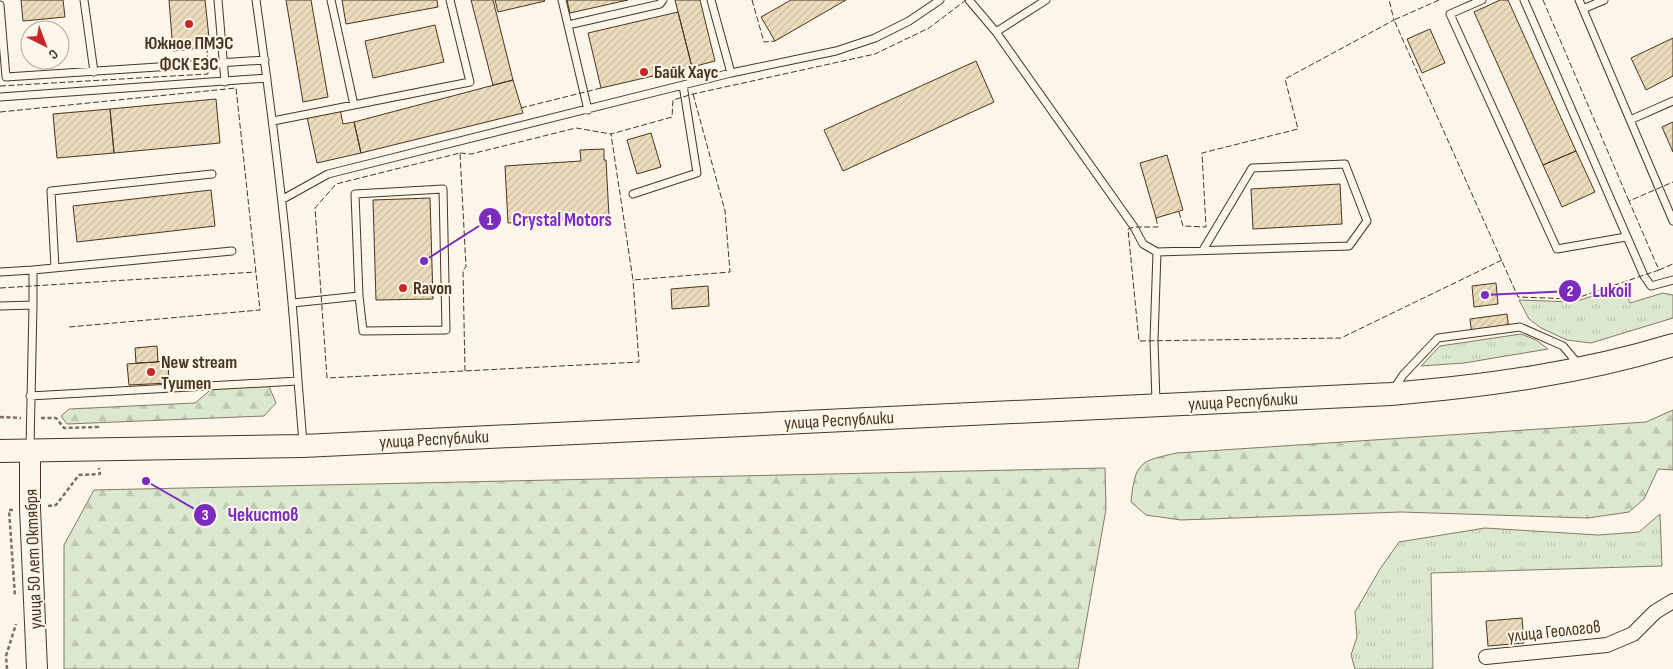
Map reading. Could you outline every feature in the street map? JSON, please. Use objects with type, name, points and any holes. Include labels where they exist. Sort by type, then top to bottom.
[{"type":"main road","name":"улица Республики","points":[[0,451],[303,446],[1391,394],[1511,381],[1582,369],[1673,345]]},
{"type":"main road","name":"улица 50 лет Октября","points":[[30,450],[30,508],[37,669]]},
{"type":"street","name":"улица Геологов","points":[[1486,657],[1607,646],[1633,634],[1655,612],[1673,601]]},
{"type":"lane","points":[[84,0],[94,72]]},
{"type":"lane","points":[[218,0],[225,82]]},
{"type":"lane","points":[[256,0],[274,121],[283,199],[303,446]]},
{"type":"lane","points":[[332,0],[354,105]]},
{"type":"lane","points":[[274,121],[470,82],[450,0]]},
{"type":"lane","points":[[562,0],[588,110]]},
{"type":"lane","points":[[568,25],[660,4],[664,0]]},
{"type":"lane","points":[[711,0],[732,72]]},
{"type":"lane","points":[[283,199],[328,174],[588,110],[732,72],[836,51],[875,38],[909,21],[940,0]]},
{"type":"lane","points":[[969,0],[996,32],[1134,227],[1143,244],[1157,252],[1349,246],[1367,221],[1345,164],[1252,168],[1203,250]]},
{"type":"lane","points":[[996,32],[1046,0]]},
{"type":"lane","points":[[1482,0],[1450,14],[1558,249],[1626,237]]},
{"type":"lane","points":[[1524,0],[1644,276],[1651,286],[1673,280]]},
{"type":"lane","points":[[1579,0],[1670,208],[1673,221]]},
{"type":"lane","points":[[1583,9],[1604,0]]},
{"type":"lane","points":[[0,5],[6,77],[265,60]]},
{"type":"lane","points":[[0,97],[267,78]]},
{"type":"lane","points":[[633,194],[697,173],[683,85]]},
{"type":"lane","points":[[1630,120],[1673,102]]},
{"type":"lane","points":[[54,268],[51,191],[212,174]]},
{"type":"lane","points":[[443,189],[446,330],[363,331],[359,296],[355,194],[443,189]]},
{"type":"lane","points":[[0,272],[232,251]]},
{"type":"lane","points":[[1157,252],[1154,340],[1157,405]]},
{"type":"lane","points":[[30,450],[33,270]]},
{"type":"lane","points":[[293,304],[359,296]]},
{"type":"lane","points":[[0,306],[33,305]]},
{"type":"lane","points":[[1391,394],[1403,375],[1438,338],[1520,327],[1563,346],[1582,369]]},
{"type":"lane","points":[[30,396],[298,380]]},
{"type":"green space","points":[[1623,286],[1630,303],[1663,293],[1673,295],[1673,318],[1591,343],[1567,340],[1541,328],[1529,319],[1519,300],[1574,302]]},
{"type":"green space","points":[[1521,334],[1536,340],[1548,349],[1464,363],[1421,366],[1440,346]]},
{"type":"green space","points":[[268,384],[276,403],[264,416],[67,424],[61,416],[69,409],[195,403],[215,386]]},
{"type":"green space","points":[[1673,410],[1673,470],[1658,469],[1644,499],[1629,512],[1588,518],[1401,512],[1181,520],[1146,515],[1131,502],[1137,471],[1141,466],[1154,459],[1177,453],[1646,422]]},
{"type":"green space","points":[[1105,468],[1106,509],[1078,669],[64,669],[64,545],[94,490]]},
{"type":"green space","points":[[1660,514],[1662,566],[1431,573],[1433,669],[1355,669],[1351,655],[1357,637],[1355,612],[1380,569],[1399,542],[1485,528],[1598,535],[1639,532]]},
{"type":"building","points":[[21,0],[63,0],[65,17],[23,20]]},
{"type":"building","name":"Южное ПМЭС ФСК ЕЭС","points":[[169,0],[205,0],[210,47],[173,51]]},
{"type":"building","points":[[286,0],[311,0],[328,97],[303,102]]},
{"type":"building","points":[[342,0],[437,0],[438,7],[346,24]]},
{"type":"building","points":[[471,0],[493,0],[513,80],[493,85]]},
{"type":"building","points":[[495,0],[544,0],[545,1],[498,12]]},
{"type":"building","points":[[567,0],[628,0],[570,13]]},
{"type":"building","points":[[675,0],[700,0],[715,61],[692,67]]},
{"type":"building","points":[[791,0],[846,0],[775,41],[761,17]]},
{"type":"building","points":[[1500,0],[1508,0],[1576,151],[1543,165],[1474,12]]},
{"type":"building","points":[[678,12],[692,67],[601,88],[588,33]]},
{"type":"building","points":[[435,25],[444,62],[373,78],[365,41]]},
{"type":"building","points":[[1430,29],[1445,63],[1422,73],[1407,39]]},
{"type":"building","points":[[1673,38],[1673,76],[1646,90],[1631,58]]},
{"type":"building","points":[[976,61],[994,102],[843,171],[824,130]]},
{"type":"building","points":[[513,80],[523,113],[361,153],[354,122]]},
{"type":"building","points":[[216,99],[220,143],[114,153],[110,109]]},
{"type":"building","points":[[110,109],[114,153],[57,158],[53,114]]},
{"type":"building","points":[[340,109],[343,124],[354,122],[361,153],[317,163],[307,117]]},
{"type":"building","points":[[1673,122],[1673,152],[1662,127]]},
{"type":"building","points":[[651,133],[661,167],[637,174],[627,140]]},
{"type":"building","points":[[604,149],[609,217],[508,223],[505,166],[581,161],[580,150]]},
{"type":"building","points":[[1576,151],[1595,192],[1562,207],[1543,165]]},
{"type":"building","points":[[1167,155],[1183,210],[1156,218],[1140,163]]},
{"type":"building","points":[[1340,184],[1342,224],[1253,229],[1251,189]]},
{"type":"building","points":[[211,190],[215,226],[77,242],[73,206]]},
{"type":"building","points":[[430,198],[433,299],[376,300],[373,200]]},
{"type":"building","points":[[1496,283],[1498,304],[1474,307],[1472,286]]},
{"type":"building","points":[[708,286],[709,306],[672,309],[671,289]]},
{"type":"building","points":[[1507,314],[1509,331],[1472,336],[1470,319]]},
{"type":"building","points":[[157,346],[158,362],[136,363],[135,348]]},
{"type":"building","points":[[168,361],[169,383],[129,385],[127,364]]},
{"type":"building","points":[[1522,618],[1524,643],[1488,646],[1486,621]]},
{"type":"fence","points":[[752,0],[764,42],[775,41]]},
{"type":"fence","points":[[693,94],[725,211],[730,272],[633,280],[611,134],[672,117],[673,100],[693,94],[875,54],[929,28],[966,0]]},
{"type":"fence","points":[[1179,212],[1183,226],[1206,227],[1202,153],[1298,129],[1285,79],[1394,20],[1389,0]]},
{"type":"fence","points":[[1439,0],[1394,20],[1518,297],[1574,299],[1659,270],[1629,201],[1673,182]]},
{"type":"fence","points":[[1543,0],[1629,201]]},
{"type":"fence","points":[[0,86],[208,74],[207,48]]},
{"type":"fence","points":[[0,112],[236,88],[260,310],[69,327]]},
{"type":"fence","points":[[521,108],[601,88]]},
{"type":"fence","points":[[460,153],[471,154],[576,128],[611,134]]},
{"type":"fence","points":[[465,371],[463,270],[466,267],[460,153],[336,184],[315,208],[327,378],[639,362],[633,280]]},
{"type":"fence","points":[[1156,218],[1158,227],[1134,227],[1128,229],[1139,341],[1341,338],[1502,260]]},
{"type":"fence","points":[[1659,270],[1673,264]]},
{"type":"fence","points":[[0,288],[256,272]]},
{"type":"place","name":"Южное ПМЭС ФСК ЕЭС","points":[[189,24]]},
{"type":"place","name":"Байк Хаус","points":[[644,72]]},
{"type":"place","name":"Crystal Motors","points":[[424,261]]},
{"type":"place","name":"Ravon","points":[[403,288]]},
{"type":"place","name":"Lukoil","points":[[1485,295]]},
{"type":"place","name":"New stream Tyumen","points":[[151,372]]},
{"type":"place","name":"Чекистов","points":[[146,481]]}]
